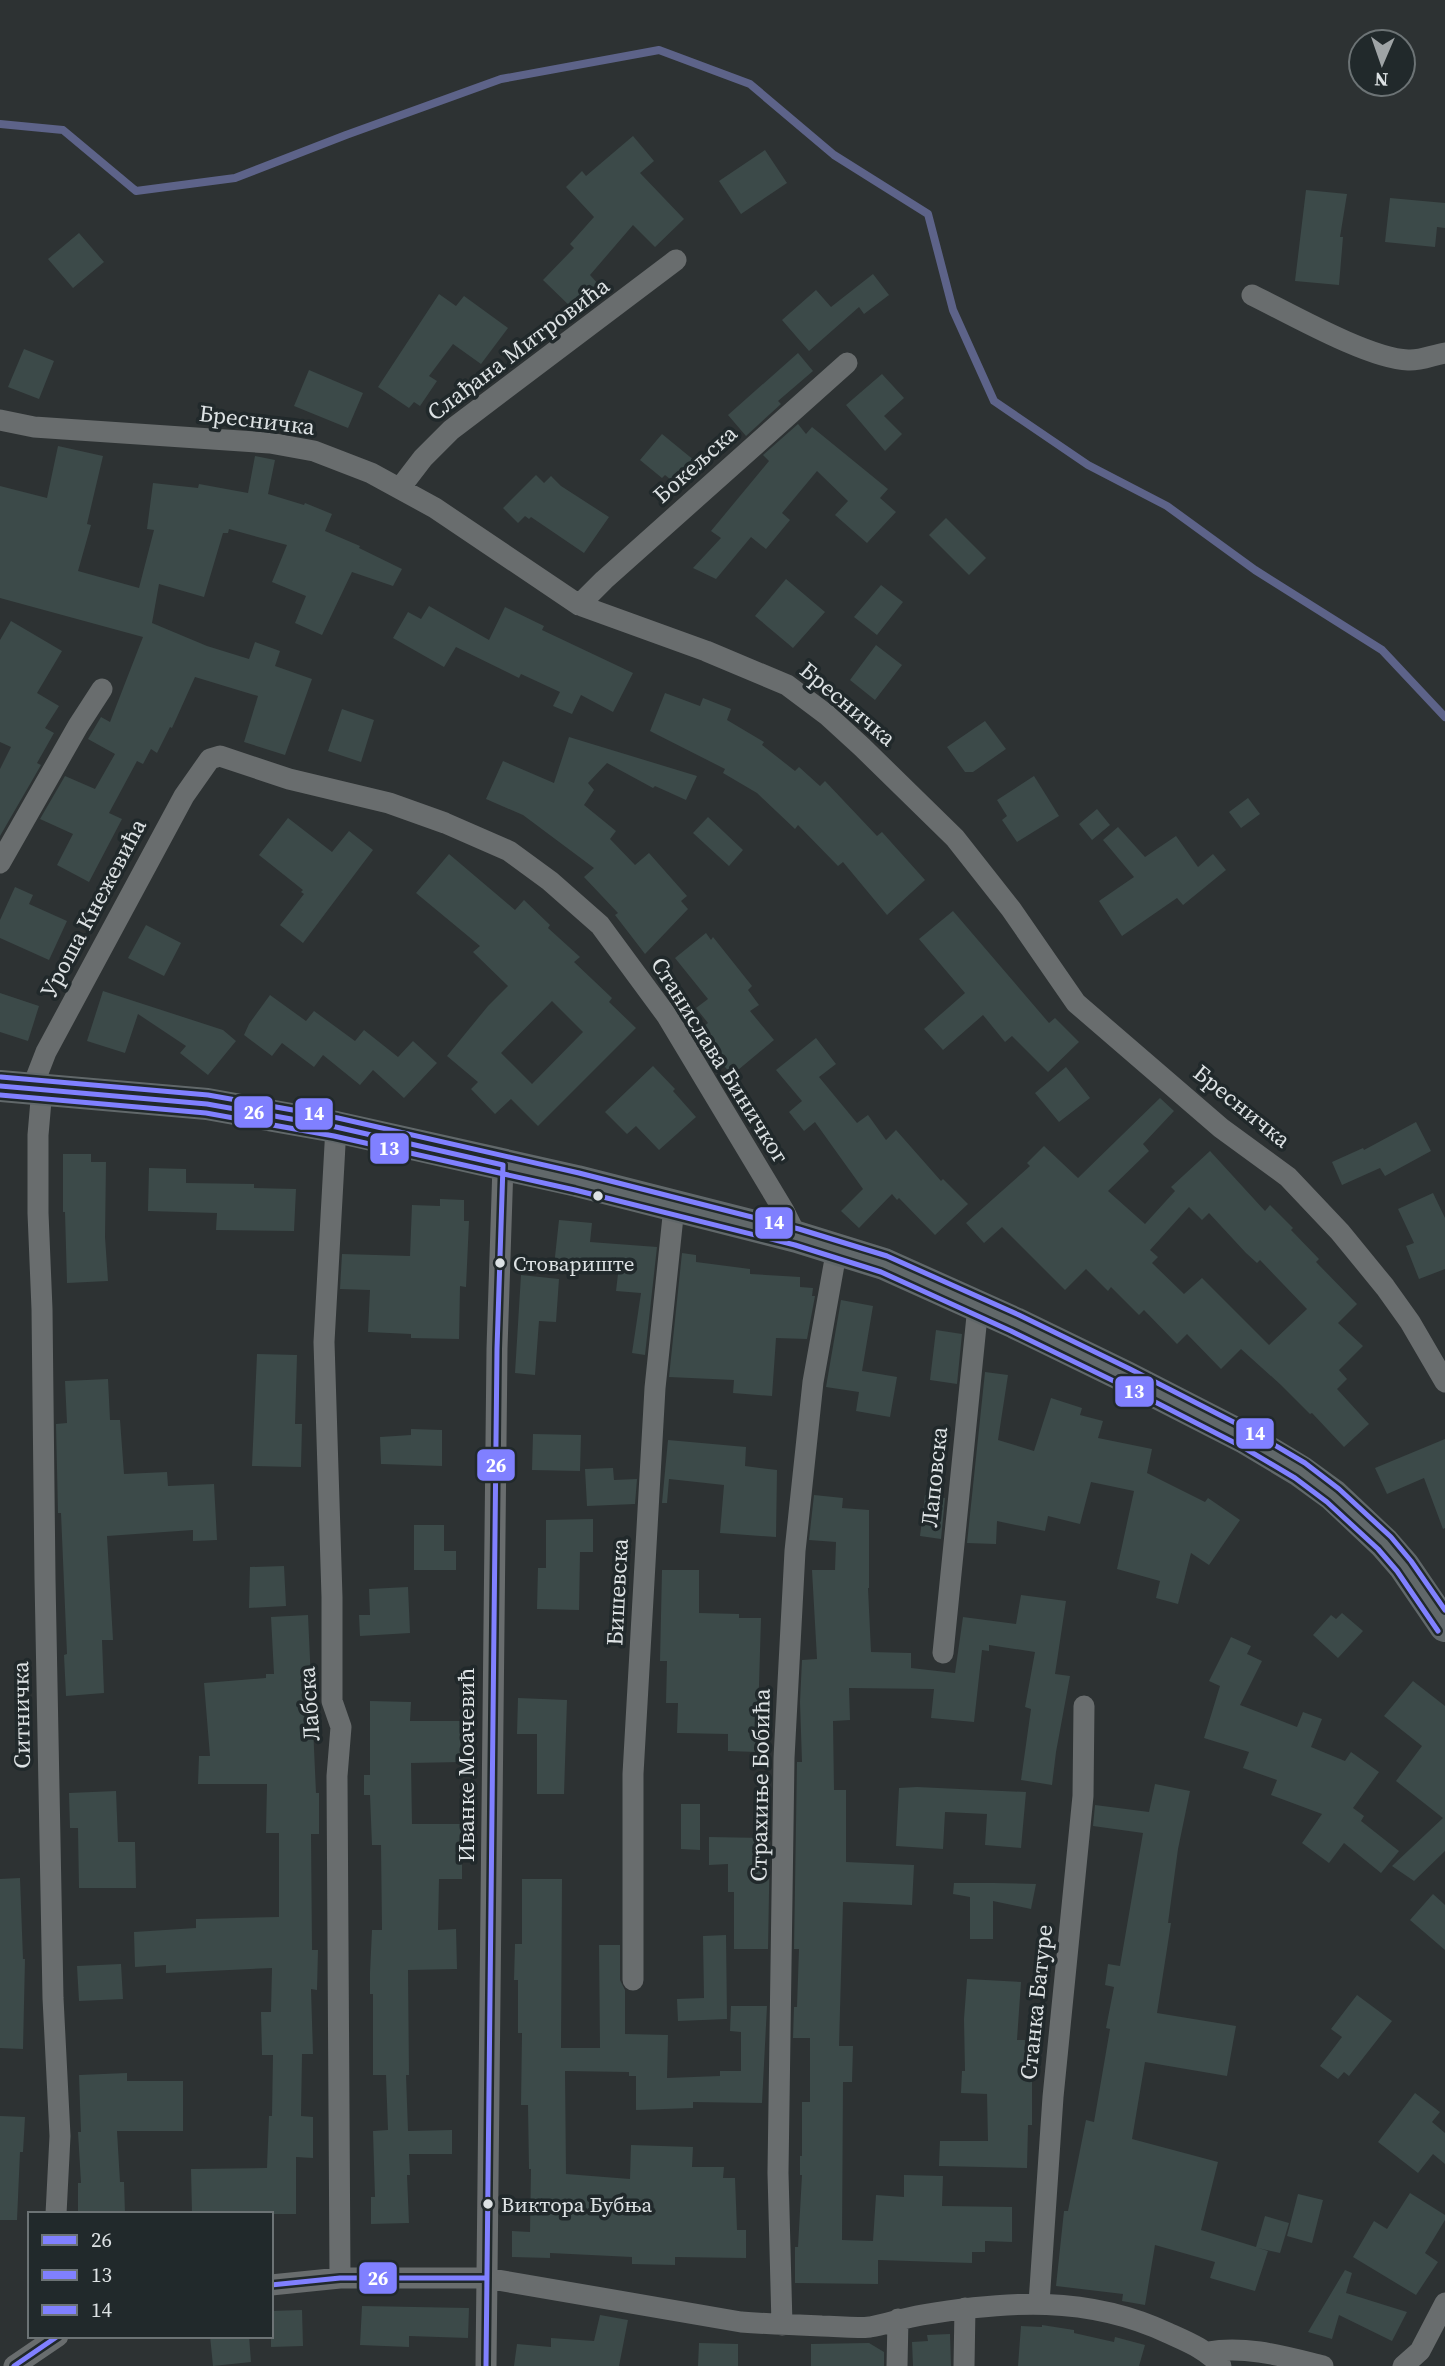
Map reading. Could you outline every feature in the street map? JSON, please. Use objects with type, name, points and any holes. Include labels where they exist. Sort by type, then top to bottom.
[{"type":"street","name":"Слађана Митровића","points":[[400,488],[423,458],[451,430],[676,260]]},
{"type":"street","points":[[1252,296],[1359,346],[1389,357],[1411,360],[1445,353]]},
{"type":"street","name":"Бокељска","points":[[579,605],[847,363]]},
{"type":"street","name":"Бресничка","points":[[0,420],[34,427],[294,447],[314,451],[345,462],[435,508],[579,605],[768,675],[787,685],[827,715],[955,838],[1011,909],[1076,1003],[1221,1128],[1288,1177],[1323,1213],[1385,1287],[1410,1322],[1445,1382]]},
{"type":"street","points":[[0,863],[78,726],[102,690]]},
{"type":"street","name":"Станислава Биничког","points":[[210,759],[220,756],[289,779],[414,811],[500,846],[550,881],[600,925],[667,1016],[797,1237]]},
{"type":"street","name":"Уроша Кнежевића","points":[[37,1089],[46,1052],[184,796],[210,759]]},
{"type":"street","points":[[0,1086],[207,1104],[336,1127],[797,1237],[884,1264],[978,1306],[1245,1438],[1300,1471],[1333,1495],[1384,1543],[1404,1566],[1445,1626]]},
{"type":"street","name":"Ситничка","points":[[37,1089],[53,1984],[60,2136],[56,2212]]},
{"type":"street","name":"Лабска","points":[[336,1127],[324,1342],[332,1597],[332,1701],[341,1727],[337,1776],[340,2278]]},
{"type":"street","name":"Иванке Моачевић","points":[[485,2366],[497,1349],[503,1165]]},
{"type":"street","name":"Бишевска","points":[[633,1980],[633,1774],[655,1388],[674,1207]]},
{"type":"street","name":"Страхиње Бобића","points":[[782,2325],[778,2173],[784,1758],[796,1551],[813,1382],[838,1248]]},
{"type":"street","name":"Лаповска","points":[[943,1653],[978,1306]]},
{"type":"street","name":"Станка Батуре","points":[[1039,2303],[1053,2097],[1083,1796],[1084,1706]]},
{"type":"street","points":[[273,2285],[340,2278],[486,2278],[721,2319],[782,2325],[870,2327],[898,2319],[965,2308],[1039,2303],[1076,2306],[1126,2317],[1155,2327],[1215,2359],[1225,2349],[1244,2350],[1322,2366]]},
{"type":"street","points":[[1404,2366],[1420,2351],[1445,2303]]},
{"type":"street","points":[[964,2366],[965,2308]]},
{"type":"street","points":[[897,2366],[898,2319]]},
{"type":"street","points":[[14,2366],[55,2338]]},
{"type":"building","points":[[633,136],[654,161],[640,173],[684,219],[655,247],[633,225],[590,275],[599,285],[575,311],[543,280],[574,248],[570,244],[594,217],[566,187],[582,171],[586,176]]},
{"type":"building","points":[[765,150],[787,183],[741,214],[719,181]]},
{"type":"building","points":[[1306,190],[1347,194],[1340,237],[1343,237],[1339,285],[1295,281]]},
{"type":"building","points":[[1390,198],[1445,203],[1445,228],[1437,227],[1435,247],[1385,242]]},
{"type":"building","points":[[79,233],[104,262],[73,288],[48,259]]},
{"type":"building","points":[[873,274],[889,295],[864,314],[859,307],[809,351],[782,320],[816,290],[831,307]]},
{"type":"building","points":[[439,294],[456,306],[464,296],[508,328],[481,364],[453,344],[429,376],[437,381],[420,406],[414,402],[409,408],[378,387]]},
{"type":"building","points":[[24,349],[54,361],[39,399],[8,387]]},
{"type":"building","points":[[798,353],[813,371],[778,401],[781,404],[746,436],[728,415]]},
{"type":"building","points":[[309,370],[363,393],[348,428],[294,406]]},
{"type":"building","points":[[882,374],[904,398],[884,416],[902,434],[885,451],[846,405]]},
{"type":"building","points":[[798,424],[806,434],[812,427],[888,489],[880,498],[896,512],[867,543],[835,515],[848,501],[817,471],[782,513],[790,520],[766,549],[751,537],[716,579],[693,568],[721,538],[711,531],[769,461],[763,455]]},
{"type":"building","points":[[662,434],[695,461],[676,484],[665,475],[662,478],[640,460]]},
{"type":"building","points":[[58,446],[103,456],[87,524],[91,525],[78,571],[139,588],[154,530],[147,529],[153,483],[198,488],[199,484],[248,493],[255,456],[275,460],[268,494],[304,505],[305,503],[332,514],[325,531],[402,569],[393,586],[352,572],[322,635],[295,623],[306,596],[272,582],[287,545],[229,529],[228,533],[223,533],[204,597],[159,584],[152,623],[207,646],[249,659],[255,642],[280,651],[275,666],[312,679],[285,755],[244,742],[258,696],[195,677],[172,728],[170,727],[157,753],[151,749],[143,764],[137,761],[109,813],[122,819],[89,882],[57,865],[73,834],[40,819],[65,776],[95,789],[115,754],[88,739],[101,717],[110,722],[143,637],[0,598],[0,486],[47,498]]},
{"type":"building","points":[[536,475],[544,483],[551,476],[561,486],[609,517],[584,553],[531,517],[529,519],[525,516],[518,523],[503,508]]},
{"type":"building","points":[[946,518],[986,558],[969,575],[929,535]]},
{"type":"building","points":[[786,579],[825,612],[793,648],[755,616]]},
{"type":"building","points":[[881,585],[903,602],[877,635],[854,617]]},
{"type":"building","points":[[429,606],[489,640],[505,607],[544,626],[542,630],[633,673],[613,712],[581,695],[572,714],[553,706],[560,692],[521,674],[519,678],[456,647],[444,667],[393,638],[408,612],[421,619]]},
{"type":"building","points":[[11,621],[62,651],[37,693],[59,706],[45,728],[54,733],[37,763],[41,765],[0,836],[0,769],[11,747],[0,742],[0,640]]},
{"type":"building","points":[[876,645],[902,665],[875,700],[850,680]]},
{"type":"building","points":[[665,693],[700,706],[703,698],[731,709],[727,720],[764,742],[762,745],[795,771],[799,767],[820,786],[825,781],[877,836],[882,832],[925,880],[887,915],[843,862],[838,866],[798,825],[795,829],[757,793],[723,773],[725,769],[650,731]]},
{"type":"building","points":[[342,709],[374,720],[361,762],[328,751]]},
{"type":"building","points":[[985,721],[1006,749],[973,772],[965,772],[947,747]]},
{"type":"building","points":[[569,737],[697,776],[686,800],[655,786],[653,788],[607,763],[588,783],[594,790],[584,805],[616,831],[610,839],[635,865],[649,853],[687,896],[681,901],[688,909],[645,954],[615,915],[618,913],[584,877],[594,868],[523,815],[486,799],[503,761],[554,783]]},
{"type":"building","points":[[1034,776],[1059,816],[1017,842],[1002,820],[1007,816],[997,800]]},
{"type":"building","points":[[1248,798],[1260,814],[1241,828],[1229,812]]},
{"type":"building","points":[[1097,809],[1110,825],[1092,840],[1079,824]]},
{"type":"building","points":[[708,817],[743,850],[729,866],[693,833]]},
{"type":"building","points":[[288,818],[332,852],[349,831],[373,850],[303,943],[280,925],[304,894],[301,892],[303,890],[259,855]]},
{"type":"building","points":[[1118,827],[1145,857],[1176,836],[1198,867],[1213,854],[1226,870],[1183,905],[1177,898],[1122,936],[1099,901],[1134,877],[1103,840]]},
{"type":"building","points":[[449,854],[515,910],[524,900],[550,925],[548,928],[580,957],[574,962],[612,998],[609,1002],[636,1028],[538,1126],[511,1099],[495,1114],[471,1089],[478,1082],[447,1056],[508,986],[473,952],[480,946],[416,893]],"holes":[[[552,1001],[583,1032],[532,1084],[501,1053]]]},
{"type":"building","points":[[15,887],[33,895],[29,904],[67,921],[49,960],[0,938],[0,920]]},
{"type":"building","points":[[953,911],[1049,1023],[1055,1018],[1079,1042],[1048,1072],[1012,1036],[1005,1042],[983,1015],[943,1050],[924,1029],[965,993],[919,939]]},
{"type":"building","points":[[146,925],[181,943],[164,976],[128,958]]},
{"type":"building","points":[[706,933],[711,940],[713,937],[752,986],[748,990],[759,1005],[750,1011],[774,1040],[732,1075],[711,1051],[715,1048],[700,1029],[708,1023],[696,1008],[708,999],[675,958]]},
{"type":"building","points":[[103,991],[223,1030],[236,1041],[208,1075],[180,1053],[186,1046],[138,1014],[125,1053],[87,1041]]},
{"type":"building","points":[[0,993],[39,1006],[28,1041],[0,1032]]},
{"type":"building","points":[[270,995],[306,1021],[314,1011],[355,1041],[364,1030],[398,1057],[413,1041],[437,1063],[404,1098],[373,1070],[360,1085],[323,1055],[314,1067],[282,1043],[272,1056],[244,1035]]},
{"type":"building","points":[[816,1038],[836,1064],[819,1077],[857,1123],[868,1115],[886,1140],[896,1130],[941,1181],[943,1179],[968,1204],[935,1235],[892,1194],[859,1228],[841,1211],[863,1189],[815,1122],[804,1131],[789,1112],[802,1101],[776,1070]]},
{"type":"building","points":[[653,1066],[696,1117],[659,1150],[636,1126],[627,1134],[605,1112]]},
{"type":"building","points":[[1066,1067],[1090,1098],[1059,1122],[1035,1093]]},
{"type":"building","points":[[1160,1098],[1174,1111],[1143,1144],[1149,1151],[1108,1191],[1145,1224],[1175,1191],[1171,1187],[1210,1151],[1265,1211],[1270,1205],[1293,1228],[1291,1230],[1319,1259],[1316,1262],[1357,1304],[1338,1323],[1363,1346],[1339,1370],[1347,1379],[1337,1389],[1369,1424],[1344,1447],[1312,1413],[1241,1349],[1221,1369],[1187,1334],[1177,1344],[1144,1310],[1139,1315],[1111,1287],[1108,1291],[1086,1269],[1065,1290],[1002,1227],[984,1243],[966,1223],[1030,1166],[1027,1163],[1044,1146],[1078,1178]],"holes":[[[1189,1207],[1202,1220],[1209,1213],[1246,1253],[1257,1263],[1260,1260],[1307,1309],[1269,1345],[1202,1278],[1184,1294],[1152,1263],[1158,1257],[1150,1250]]]},
{"type":"building","points":[[1416,1122],[1431,1151],[1385,1176],[1380,1168],[1342,1185],[1332,1162],[1363,1148],[1364,1150]]},
{"type":"building","points":[[63,1154],[91,1154],[91,1162],[106,1162],[105,1237],[108,1281],[67,1283]]},
{"type":"building","points":[[149,1168],[186,1169],[186,1183],[254,1184],[254,1188],[296,1189],[294,1231],[216,1230],[217,1213],[148,1211]]},
{"type":"building","points":[[1433,1193],[1445,1218],[1445,1269],[1419,1279],[1406,1246],[1414,1243],[1398,1209]]},
{"type":"building","points":[[440,1199],[464,1200],[464,1221],[469,1221],[466,1287],[460,1286],[459,1339],[411,1338],[411,1334],[368,1332],[370,1290],[340,1289],[342,1254],[410,1256],[412,1205],[440,1206]]},
{"type":"building","points":[[559,1220],[592,1223],[590,1242],[657,1247],[645,1355],[632,1353],[641,1293],[616,1291],[618,1274],[554,1266]]},
{"type":"building","points":[[682,1253],[696,1255],[696,1262],[750,1269],[750,1274],[800,1277],[800,1287],[813,1288],[812,1296],[815,1296],[807,1339],[776,1338],[772,1396],[733,1393],[734,1380],[669,1377]]},
{"type":"building","points":[[521,1275],[559,1279],[556,1322],[539,1321],[535,1375],[515,1373]]},
{"type":"building","points":[[841,1300],[873,1306],[862,1371],[897,1377],[890,1417],[856,1411],[859,1392],[826,1387]]},
{"type":"building","points":[[936,1330],[962,1334],[957,1384],[930,1380]]},
{"type":"building","points":[[257,1354],[297,1355],[295,1424],[302,1424],[301,1467],[252,1466]]},
{"type":"building","points":[[985,1372],[1008,1375],[998,1440],[1034,1451],[1051,1398],[1082,1408],[1080,1415],[1103,1421],[1098,1438],[1152,1449],[1147,1473],[1205,1502],[1208,1498],[1240,1520],[1209,1565],[1191,1553],[1178,1604],[1156,1598],[1160,1581],[1117,1569],[1134,1491],[1091,1482],[1080,1524],[1048,1516],[1045,1531],[997,1521],[996,1544],[967,1543]]},
{"type":"building","points":[[108,1379],[110,1420],[120,1420],[124,1474],[167,1472],[168,1486],[214,1484],[217,1540],[193,1541],[193,1530],[107,1536],[113,1640],[102,1640],[104,1693],[66,1696],[64,1655],[67,1654],[61,1513],[58,1513],[56,1424],[67,1423],[65,1381]]},
{"type":"building","points":[[411,1429],[442,1430],[442,1466],[381,1464],[380,1437],[411,1435]]},
{"type":"building","points":[[533,1434],[581,1435],[580,1471],[532,1470]]},
{"type":"building","points":[[1445,1439],[1443,1529],[1424,1478],[1387,1494],[1375,1468]]},
{"type":"building","points":[[668,1440],[746,1447],[745,1466],[777,1470],[776,1537],[720,1533],[724,1485],[669,1479],[667,1503],[662,1503]]},
{"type":"building","points":[[613,1468],[614,1480],[637,1479],[635,1504],[587,1506],[585,1469]]},
{"type":"building","points":[[814,1495],[843,1498],[842,1508],[869,1510],[871,1652],[911,1653],[911,1668],[955,1673],[963,1617],[1016,1624],[1021,1595],[1066,1601],[1055,1674],[1070,1676],[1052,1785],[1021,1780],[1031,1709],[1025,1707],[1035,1652],[989,1645],[989,1651],[982,1650],[974,1722],[931,1718],[934,1689],[849,1688],[850,1720],[833,1721],[834,1790],[846,1790],[846,1862],[914,1865],[912,1905],[843,1902],[839,2046],[853,2046],[852,2082],[843,2082],[842,2240],[873,2241],[876,2195],[904,2197],[904,2175],[943,2176],[942,2206],[1012,2207],[1012,2242],[985,2241],[985,2252],[972,2252],[972,2263],[878,2260],[878,2284],[795,2283],[795,2247],[798,2247],[802,2175],[802,2102],[810,2102],[810,2038],[793,2038],[799,1949],[794,1949],[797,1762],[802,1762],[802,1660],[817,1659],[812,1570],[835,1570],[836,1542],[809,1540]]},
{"type":"building","points":[[925,1495],[945,1498],[941,1539],[920,1536]]},
{"type":"building","points":[[593,1519],[593,1552],[580,1552],[579,1610],[537,1609],[538,1568],[546,1568],[546,1520]]},
{"type":"building","points":[[414,1525],[444,1525],[444,1551],[456,1551],[456,1570],[414,1570]]},
{"type":"building","points":[[284,1566],[286,1606],[249,1608],[250,1567]]},
{"type":"building","points":[[662,1570],[699,1570],[699,1613],[739,1614],[739,1618],[761,1618],[757,1752],[728,1751],[728,1734],[677,1733],[678,1703],[666,1703],[667,1661],[660,1661]]},
{"type":"building","points":[[408,1587],[410,1633],[360,1636],[359,1615],[370,1615],[369,1589]]},
{"type":"building","points":[[1342,1613],[1363,1631],[1338,1658],[1313,1635],[1331,1615],[1336,1619]]},
{"type":"building","points":[[308,1615],[316,1793],[319,1793],[319,1834],[311,1834],[312,1950],[318,1950],[317,1990],[311,1989],[313,2054],[302,2054],[301,2116],[313,2117],[313,2158],[296,2157],[296,2214],[192,2212],[191,2169],[267,2168],[269,2116],[272,2116],[273,2055],[262,2055],[261,2012],[271,2012],[272,1968],[166,1973],[166,1965],[135,1967],[134,1932],[196,1928],[196,1919],[279,1917],[279,1833],[266,1833],[267,1784],[198,1784],[199,1756],[210,1756],[204,1683],[266,1678],[266,1674],[274,1674],[271,1617]]},
{"type":"building","points":[[1231,1637],[1251,1646],[1247,1654],[1262,1661],[1240,1705],[1297,1727],[1303,1712],[1322,1719],[1311,1747],[1345,1761],[1351,1752],[1379,1772],[1353,1808],[1364,1816],[1361,1821],[1399,1851],[1381,1873],[1344,1843],[1329,1863],[1302,1843],[1322,1814],[1271,1795],[1277,1780],[1243,1768],[1249,1752],[1204,1738],[1220,1686],[1209,1681]]},
{"type":"building","points":[[1413,1681],[1445,1706],[1445,1851],[1414,1881],[1392,1866],[1443,1818],[1396,1781],[1422,1746],[1384,1716]]},
{"type":"building","points":[[518,1698],[567,1700],[564,1794],[537,1794],[537,1734],[517,1734]]},
{"type":"building","points":[[370,1701],[411,1702],[410,1721],[460,1721],[461,1762],[411,1763],[412,1824],[462,1824],[462,1879],[439,1879],[438,1930],[456,1929],[457,1969],[408,1970],[408,2131],[452,2130],[452,2154],[409,2154],[409,2223],[371,2224],[371,2197],[375,2197],[373,2131],[388,2130],[386,2075],[373,2075],[373,1994],[370,1994],[372,1930],[382,1930],[381,1845],[372,1845],[370,1795],[364,1795],[364,1775],[370,1775]]},
{"type":"building","points":[[1155,1784],[1190,1791],[1178,1849],[1168,1923],[1171,1923],[1157,2013],[1236,2026],[1227,2076],[1145,2062],[1132,2139],[1218,2162],[1201,2230],[1256,2247],[1265,2216],[1289,2223],[1280,2253],[1258,2248],[1268,2251],[1255,2291],[1210,2278],[1215,2262],[1155,2245],[1145,2305],[1122,2301],[1123,2294],[1056,2286],[1064,2211],[1068,2211],[1086,2120],[1094,2122],[1110,2029],[1106,2028],[1114,1987],[1105,1985],[1108,1964],[1120,1966],[1143,1833],[1093,1826],[1095,1805],[1149,1812]]},
{"type":"building","points":[[899,1788],[1026,1792],[1021,1848],[985,1845],[987,1814],[945,1812],[943,1849],[896,1846]]},
{"type":"building","points":[[116,1791],[118,1842],[135,1842],[136,1888],[79,1888],[78,1828],[70,1828],[69,1793]]},
{"type":"building","points":[[681,1804],[700,1804],[700,1850],[681,1849]]},
{"type":"building","points":[[709,1837],[770,1838],[768,1949],[734,1949],[734,1892],[728,1892],[728,1864],[709,1865]]},
{"type":"building","points":[[20,1878],[25,1959],[23,2049],[0,2048],[0,1879]]},
{"type":"building","points":[[522,1879],[562,1879],[561,2048],[600,2048],[599,1945],[620,1945],[620,1980],[625,1990],[625,2034],[668,2035],[667,2078],[720,2076],[720,2071],[741,2071],[741,2032],[730,2031],[731,2006],[767,2006],[762,2103],[693,2102],[693,2108],[636,2110],[636,2076],[629,2076],[629,2072],[565,2071],[566,2174],[630,2179],[631,2145],[693,2147],[692,2167],[724,2167],[723,2178],[735,2178],[737,2230],[746,2230],[746,2258],[675,2257],[675,2265],[632,2264],[632,2257],[550,2253],[550,2258],[512,2257],[512,2231],[530,2232],[528,2105],[521,2105],[522,2033],[518,2033],[518,1980],[514,1980],[515,1944],[522,1944]]},
{"type":"building","points":[[954,1883],[1036,1884],[1031,1909],[993,1901],[993,1939],[970,1939],[970,1897],[953,1894]]},
{"type":"building","points":[[1433,1894],[1445,1905],[1445,1950],[1410,1920]]},
{"type":"building","points":[[726,1935],[727,2019],[678,2021],[677,1999],[704,1998],[703,1936]]},
{"type":"building","points":[[121,1964],[123,1999],[79,2001],[77,1966]]},
{"type":"building","points":[[967,1979],[1021,1982],[1017,2040],[1025,2040],[1024,2078],[1032,2078],[1032,2125],[1028,2125],[1027,2168],[939,2166],[940,2141],[988,2141],[987,2094],[961,2093],[962,2071],[965,2071],[964,2019]]},
{"type":"building","points":[[1357,1995],[1392,2021],[1349,2076],[1344,2072],[1338,2079],[1320,2066],[1342,2037],[1331,2029]]},
{"type":"building","points":[[127,2073],[127,2081],[183,2081],[183,2131],[117,2131],[125,2212],[78,2212],[78,2183],[81,2183],[79,2075]]},
{"type":"building","points":[[1415,2093],[1440,2112],[1432,2122],[1445,2133],[1445,2164],[1433,2154],[1418,2173],[1378,2142]]},
{"type":"building","points":[[0,2116],[25,2117],[23,2152],[20,2152],[17,2220],[0,2220]]},
{"type":"building","points":[[1410,2193],[1445,2215],[1445,2220],[1425,2253],[1438,2262],[1416,2295],[1353,2257],[1374,2221],[1387,2229]]},
{"type":"building","points":[[1298,2194],[1323,2200],[1312,2243],[1287,2236]]},
{"type":"building","points":[[1345,2270],[1352,2273],[1346,2293],[1407,2312],[1392,2341],[1339,2315],[1332,2339],[1308,2332]]},
{"type":"building","points":[[362,2306],[469,2308],[468,2338],[409,2336],[409,2347],[360,2345]]},
{"type":"building","points":[[302,2310],[303,2346],[271,2347],[273,2311]]},
{"type":"building","points":[[600,2315],[628,2320],[619,2366],[514,2366],[517,2344],[551,2347],[551,2338],[594,2341]]},
{"type":"building","points":[[1042,2325],[1074,2330],[1074,2333],[1114,2342],[1115,2337],[1145,2345],[1139,2366],[1018,2366],[1021,2326]]},
{"type":"building","points":[[950,2334],[951,2366],[913,2366],[912,2342],[928,2341],[927,2335]]},
{"type":"building","points":[[210,2338],[249,2338],[251,2362],[213,2366]]},
{"type":"building","points":[[699,2343],[738,2344],[738,2366],[698,2366]]},
{"type":"building","points":[[869,2343],[884,2352],[884,2366],[811,2366],[811,2344]]},
{"type":"waterway","points":[[0,124],[63,130],[136,191],[235,178],[501,79],[659,50],[750,84],[834,155],[928,214],[953,310],[994,401],[1088,465],[1167,506],[1255,570],[1382,650],[1445,717]]},
{"type":"transit line","name":"14","points":[[1,1077],[208,1095],[338,1118],[579,1173],[799,1229],[887,1256],[1019,1315],[1130,1369],[1249,1430],[1305,1463],[1339,1489],[1391,1537],[1445,1610]]},
{"type":"transit line","name":"26","points":[[0,1086],[207,1104],[336,1127],[503,1165]]},
{"type":"transit line","name":"13","points":[[0,1095],[206,1113],[334,1136],[575,1190],[795,1245],[881,1272],[1122,1385],[1241,1446],[1295,1478],[1327,1502],[1378,1549],[1397,1571],[1438,1631]]},
{"type":"transit line","name":"26","points":[[486,2366],[497,1349],[503,1165]]},
{"type":"transit line","name":"26","points":[[273,2285],[340,2278],[486,2278]]},
{"type":"transit line","name":"26","points":[[14,2366],[55,2338]]},
{"type":"place","name":"Стовариште","points":[[500,1263]]},
{"type":"place","name":"Виктора Бубња","points":[[488,2204]]}]
